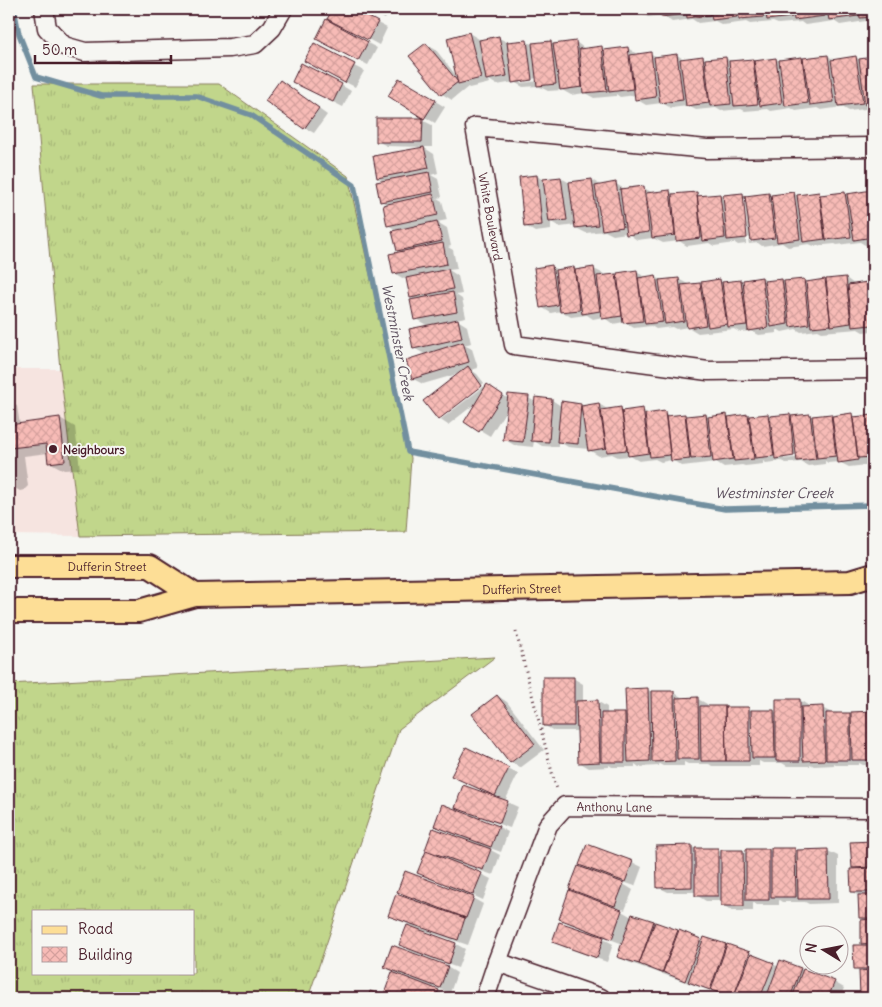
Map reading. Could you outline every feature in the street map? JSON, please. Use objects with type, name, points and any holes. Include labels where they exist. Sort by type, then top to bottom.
[{"type":"main road","name":"Dufferin Street","points":[[9,566],[150,566],[195,595]]},
{"type":"main road","name":"Dufferin Street","points":[[9,611],[139,612],[195,595],[850,582],[873,575]]},
{"type":"main road","name":"Dufferin Street","points":[[850,582],[873,590]]},
{"type":"street","points":[[44,9],[47,28],[64,46],[85,52],[230,48],[255,44],[272,28],[283,9]]},
{"type":"street","name":"White Boulevard","points":[[873,148],[708,149],[475,127],[514,345],[708,371],[873,369]]},
{"type":"street","name":"Anthony Lane","points":[[485,998],[548,825],[565,806],[873,808]]},
{"type":"street","points":[[497,962],[601,998]]},
{"type":"path","points":[[516,632],[554,784],[565,806]]},
{"type":"shaded area","points":[[9,369],[60,369],[80,536],[9,535]]},
{"type":"green space","points":[[34,84],[219,84],[348,176],[411,458],[406,532],[80,536],[60,369]]},
{"type":"green space","points":[[495,657],[399,729],[308,998],[9,998],[9,684]]},
{"type":"building","points":[[333,9],[354,9],[378,22],[368,40],[327,19]]},
{"type":"building","points":[[364,9],[378,9],[375,15]]},
{"type":"building","points":[[637,9],[660,9],[638,12]]},
{"type":"building","points":[[660,9],[684,9],[685,14],[661,17]]},
{"type":"building","points":[[686,9],[709,9],[710,15],[687,18]]},
{"type":"building","points":[[710,9],[736,9],[737,17],[712,20]]},
{"type":"building","points":[[738,9],[763,9],[764,17],[739,19]]},
{"type":"building","points":[[765,9],[792,9],[792,17],[767,20]]},
{"type":"building","points":[[793,9],[824,9],[825,16],[794,20]]},
{"type":"building","points":[[827,9],[857,9],[858,16],[829,20]]},
{"type":"building","points":[[859,9],[873,9],[873,17],[860,18]]},
{"type":"building","points":[[326,19],[368,42],[358,61],[316,39]]},
{"type":"building","points":[[469,32],[481,78],[458,84],[447,38]]},
{"type":"building","points":[[499,36],[507,76],[486,80],[479,40]]},
{"type":"building","points":[[527,40],[532,80],[512,83],[507,42]]},
{"type":"building","points":[[551,41],[556,84],[537,86],[532,43]]},
{"type":"building","points":[[576,41],[582,87],[560,90],[553,44]]},
{"type":"building","points":[[314,43],[355,64],[345,83],[304,61]]},
{"type":"building","points":[[426,43],[458,82],[441,95],[409,56]]},
{"type":"building","points":[[602,46],[607,91],[583,93],[579,49]]},
{"type":"building","points":[[628,47],[633,89],[609,92],[604,50]]},
{"type":"building","points":[[651,52],[656,97],[635,100],[630,55]]},
{"type":"building","points":[[677,54],[683,100],[660,103],[654,57]]},
{"type":"building","points":[[828,55],[834,102],[810,105],[803,58]]},
{"type":"building","points":[[703,56],[709,103],[686,106],[680,59]]},
{"type":"building","points":[[856,56],[863,103],[838,106],[831,60]]},
{"type":"building","points":[[726,57],[731,104],[710,106],[705,59]]},
{"type":"building","points":[[802,57],[808,103],[785,106],[779,60]]},
{"type":"building","points":[[873,57],[873,104],[865,105],[859,59]]},
{"type":"building","points":[[776,58],[782,103],[760,106],[754,61]]},
{"type":"building","points":[[753,59],[758,104],[734,106],[729,61]]},
{"type":"building","points":[[301,63],[342,84],[333,102],[292,82]]},
{"type":"building","points":[[399,78],[436,100],[424,119],[388,96]]},
{"type":"building","points":[[280,80],[319,108],[304,129],[265,101]]},
{"type":"building","points":[[376,118],[423,118],[422,142],[376,142]]},
{"type":"building","points":[[424,147],[429,168],[377,178],[373,156]]},
{"type":"building","points":[[429,172],[433,192],[380,202],[376,182]]},
{"type":"building","points":[[537,175],[542,225],[524,227],[519,177]]},
{"type":"building","points":[[561,177],[567,220],[549,222],[543,179]]},
{"type":"building","points":[[592,179],[598,225],[575,228],[569,182]]},
{"type":"building","points":[[616,182],[623,227],[602,230],[595,186]]},
{"type":"building","points":[[644,186],[649,232],[626,235],[620,189]]},
{"type":"building","points":[[670,190],[675,235],[652,238],[646,193]]},
{"type":"building","points":[[872,190],[873,237],[854,240],[847,194]]},
{"type":"building","points":[[697,192],[701,238],[676,241],[672,194]]},
{"type":"building","points":[[794,192],[800,239],[777,242],[771,195]]},
{"type":"building","points":[[819,192],[825,239],[803,242],[797,195]]},
{"type":"building","points":[[845,192],[851,237],[826,240],[820,195]]},
{"type":"building","points":[[743,193],[747,238],[727,240],[723,195]]},
{"type":"building","points":[[769,193],[775,238],[751,241],[745,196]]},
{"type":"building","points":[[433,194],[438,215],[387,226],[383,205]]},
{"type":"building","points":[[720,194],[725,238],[703,241],[697,196]]},
{"type":"building","points":[[437,221],[442,241],[397,251],[392,231]]},
{"type":"building","points":[[443,243],[447,264],[393,274],[389,254]]},
{"type":"building","points":[[552,265],[558,305],[540,308],[534,268]]},
{"type":"building","points":[[574,267],[580,310],[560,312],[555,270]]},
{"type":"building","points":[[594,267],[600,311],[582,314],[575,270]]},
{"type":"building","points":[[448,269],[453,289],[410,298],[406,278]]},
{"type":"building","points":[[637,270],[643,321],[623,323],[617,273]]},
{"type":"building","points":[[616,274],[622,316],[602,319],[597,276]]},
{"type":"building","points":[[656,275],[663,322],[645,324],[638,278]]},
{"type":"building","points":[[762,277],[768,328],[748,331],[743,280]]},
{"type":"building","points":[[846,277],[851,323],[831,326],[826,279]]},
{"type":"building","points":[[679,278],[684,321],[665,324],[659,280]]},
{"type":"building","points":[[720,279],[727,324],[708,327],[701,282]]},
{"type":"building","points":[[782,279],[788,324],[771,327],[764,281]]},
{"type":"building","points":[[804,279],[809,324],[790,327],[784,281]]},
{"type":"building","points":[[825,279],[831,325],[811,327],[806,282]]},
{"type":"building","points":[[741,280],[747,325],[728,327],[722,282]]},
{"type":"building","points":[[873,280],[873,319],[868,281]]},
{"type":"building","points":[[867,282],[872,325],[852,327],[848,285]]},
{"type":"building","points":[[700,283],[706,325],[687,328],[681,285]]},
{"type":"building","points":[[453,292],[457,312],[414,320],[410,300]]},
{"type":"building","points":[[458,319],[462,338],[413,349],[409,329]]},
{"type":"building","points":[[463,342],[469,362],[412,379],[406,360]]},
{"type":"building","points":[[468,366],[482,386],[438,420],[423,401]]},
{"type":"building","points":[[487,384],[503,395],[479,432],[464,422]]},
{"type":"building","points":[[508,394],[529,396],[523,442],[503,440]]},
{"type":"building","points":[[535,397],[552,399],[549,442],[531,441]]},
{"type":"building","points":[[561,401],[581,404],[578,444],[557,442]]},
{"type":"building","points":[[599,403],[606,448],[588,451],[581,406]]},
{"type":"building","points":[[621,407],[627,450],[607,452],[601,410]]},
{"type":"building","points":[[643,408],[649,453],[628,456],[622,411]]},
{"type":"building","points":[[665,411],[670,455],[650,457],[645,414]]},
{"type":"building","points":[[852,413],[858,460],[838,463],[832,416]]},
{"type":"building","points":[[685,414],[690,459],[671,461],[666,416]]},
{"type":"building","points":[[706,414],[711,457],[691,459],[686,416]]},
{"type":"building","points":[[727,414],[733,459],[713,462],[708,417]]},
{"type":"building","points":[[748,414],[754,459],[734,461],[728,417]]},
{"type":"building","points":[[768,414],[774,456],[755,458],[749,416]]},
{"type":"building","points":[[790,414],[794,456],[775,459],[770,416]]},
{"type":"building","points":[[810,414],[816,459],[797,461],[791,416]]},
{"type":"building","points":[[831,414],[836,456],[817,458],[812,416]]},
{"type":"building","points":[[873,415],[873,457],[858,458],[853,417]]},
{"type":"building","points":[[60,417],[65,461],[48,463],[46,444],[10,448],[13,477],[9,482],[9,425]]},
{"type":"building","points":[[543,677],[574,677],[574,726],[543,726]]},
{"type":"building","points":[[648,688],[650,761],[628,762],[625,689]]},
{"type":"building","points":[[651,691],[674,691],[675,761],[652,762]]},
{"type":"building","points":[[497,695],[535,744],[510,763],[472,714]]},
{"type":"building","points":[[698,697],[699,759],[677,759],[676,698]]},
{"type":"building","points":[[776,699],[800,699],[800,761],[776,761]]},
{"type":"building","points":[[598,700],[600,762],[578,763],[576,701]]},
{"type":"building","points":[[700,706],[725,706],[726,761],[701,761]]},
{"type":"building","points":[[823,706],[825,760],[803,761],[801,707]]},
{"type":"building","points":[[725,707],[749,707],[749,761],[726,761]]},
{"type":"building","points":[[751,710],[774,710],[775,758],[752,758]]},
{"type":"building","points":[[873,711],[873,760],[852,760],[851,712]]},
{"type":"building","points":[[601,713],[625,713],[625,762],[601,762]]},
{"type":"building","points":[[826,713],[850,713],[850,760],[826,760]]},
{"type":"building","points":[[466,747],[509,768],[495,796],[451,776]]},
{"type":"building","points":[[463,785],[508,801],[500,823],[455,808]]},
{"type":"building","points":[[442,804],[499,826],[491,847],[434,826]]},
{"type":"building","points":[[433,828],[491,849],[483,870],[425,850]]},
{"type":"building","points":[[873,841],[873,867],[852,868],[850,842]]},
{"type":"building","points":[[587,844],[633,861],[625,882],[579,865]]},
{"type":"building","points":[[692,845],[692,887],[657,888],[656,846]]},
{"type":"building","points":[[695,848],[718,848],[718,896],[695,896]]},
{"type":"building","points":[[771,848],[795,848],[796,897],[771,897]]},
{"type":"building","points":[[746,849],[769,849],[769,900],[746,900]]},
{"type":"building","points":[[828,849],[829,899],[798,899],[797,850]]},
{"type":"building","points":[[721,850],[743,850],[744,906],[721,906]]},
{"type":"building","points":[[426,851],[482,873],[473,895],[417,873]]},
{"type":"building","points":[[578,866],[624,883],[615,906],[569,889]]},
{"type":"building","points":[[873,868],[873,892],[851,892],[850,869]]},
{"type":"building","points":[[405,871],[474,897],[466,918],[397,892]]},
{"type":"building","points":[[569,890],[622,910],[612,939],[559,919]]},
{"type":"building","points":[[396,894],[465,918],[458,940],[388,916]]},
{"type":"building","points":[[858,895],[873,895],[873,918],[859,918]]},
{"type":"building","points":[[632,914],[654,921],[639,964],[617,957]]},
{"type":"building","points":[[873,919],[873,943],[861,944],[861,920]]},
{"type":"building","points":[[559,922],[604,937],[597,958],[552,942]]},
{"type":"building","points":[[655,922],[678,930],[662,973],[639,964]]},
{"type":"building","points":[[407,925],[456,943],[449,964],[399,945]]},
{"type":"building","points":[[679,930],[701,939],[685,981],[663,972]]},
{"type":"building","points":[[704,937],[726,944],[710,990],[688,982]]},
{"type":"building","points":[[727,944],[750,952],[733,998],[711,990]]},
{"type":"building","points":[[392,945],[448,966],[440,988],[384,967]]},
{"type":"building","points":[[853,945],[873,945],[873,969],[854,969]]},
{"type":"building","points":[[751,954],[774,963],[760,998],[738,998],[734,996]]},
{"type":"building","points":[[780,960],[800,968],[790,998],[766,998]]},
{"type":"building","points":[[873,970],[873,995],[860,995],[859,971]]},
{"type":"building","points":[[392,972],[439,990],[435,998],[395,998],[384,994]]},
{"type":"building","points":[[801,974],[816,974],[835,981],[828,998],[792,998]]},
{"type":"building","points":[[370,991],[389,998],[368,998]]},
{"type":"building","points":[[862,996],[873,996],[873,998],[862,998]]},
{"type":"waterway","name":"Westminster Creek","points":[[14,9],[19,34],[36,77],[101,96],[196,96],[251,115],[354,185],[408,452],[725,509],[873,505]]},
{"type":"place","name":"Neighbours","points":[[53,449]]}]
